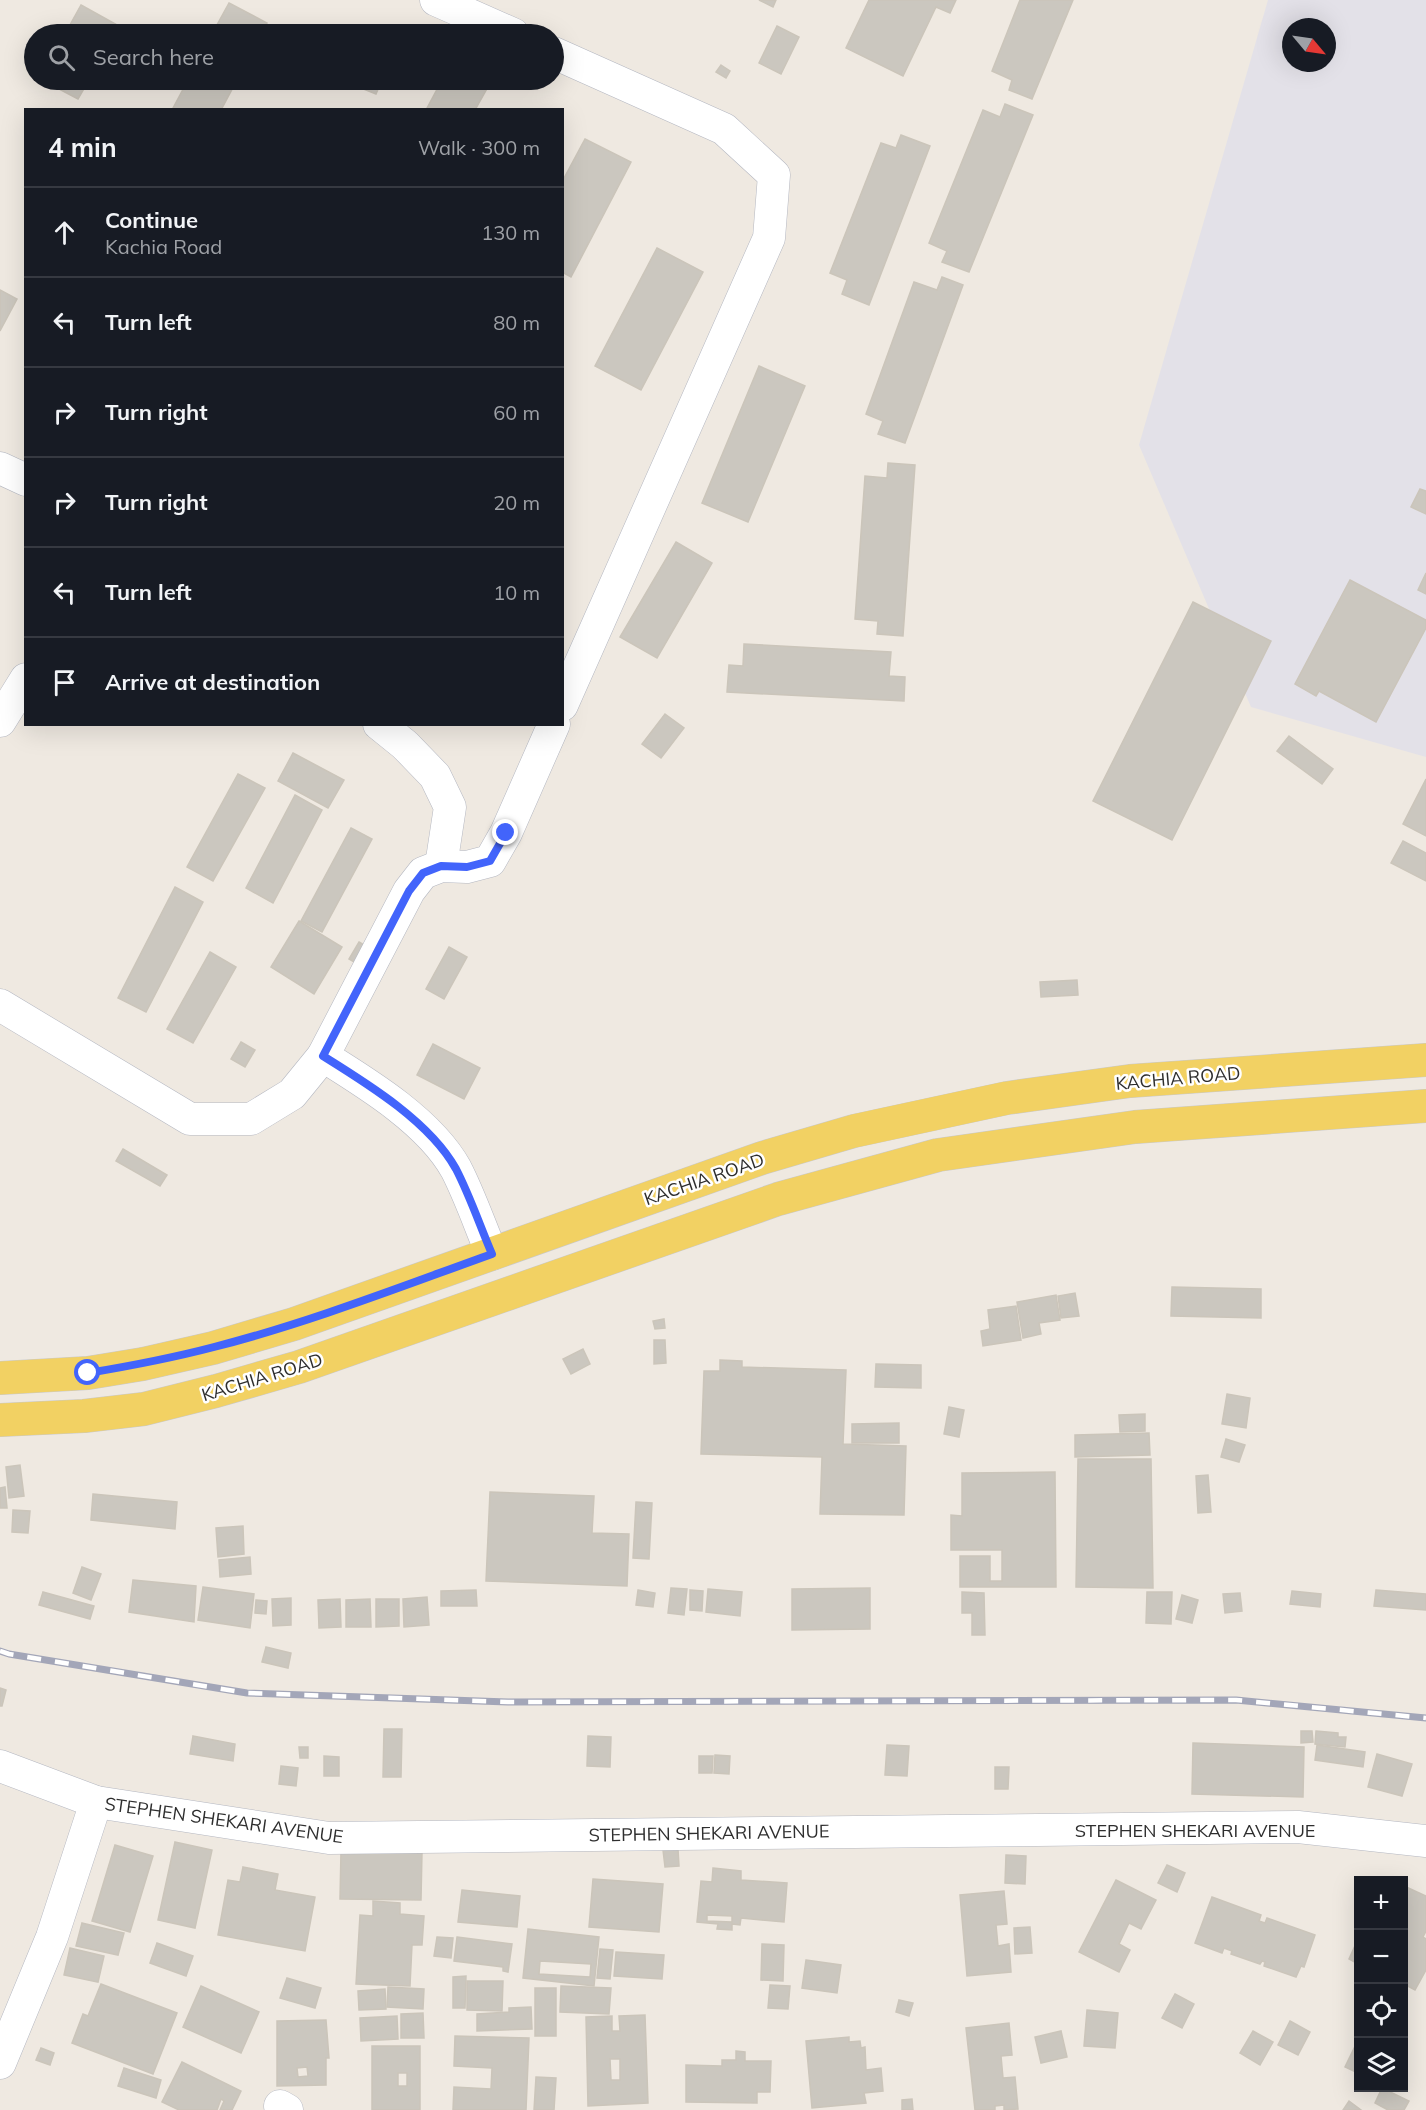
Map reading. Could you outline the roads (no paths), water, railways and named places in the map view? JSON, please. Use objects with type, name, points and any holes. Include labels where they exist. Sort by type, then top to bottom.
[{"type":"main road","name":"KACHIA ROAD","points":[[0,1378],[88,1373],[143,1364],[213,1348],[294,1324],[762,1158],[854,1131],[1007,1098],[1130,1081],[1426,1060]]},
{"type":"main road","name":"KACHIA ROAD","points":[[0,1420],[84,1416],[144,1409],[216,1391],[299,1367],[778,1199],[938,1155],[1135,1127],[1426,1106]]},
{"type":"street","points":[[436,0],[490,24]]},
{"type":"street","points":[[564,57],[724,129],[774,175],[769,238],[564,700]]},
{"type":"street","points":[[0,468],[24,479]]},
{"type":"street","points":[[0,721],[24,681]]},
{"type":"street","points":[[381,726],[405,745],[435,776],[450,807],[441,866]]},
{"type":"street","points":[[0,1005],[190,1119],[251,1119],[292,1094],[323,1056],[409,891],[423,873],[441,866],[467,867],[490,861],[506,833],[553,726]]},
{"type":"street","points":[[323,1056],[379,1091],[438,1142],[456,1169],[492,1254]]},
{"type":"street","name":"STEPHEN SHEKARI AVENUE","points":[[0,1766],[96,1802],[329,1838],[1298,1827],[1426,1841]]},
{"type":"street","points":[[0,2062],[52,1937],[96,1802]]},
{"type":"railway","points":[[0,1651],[247,1693],[508,1702],[1236,1700],[1426,1718]]}]
